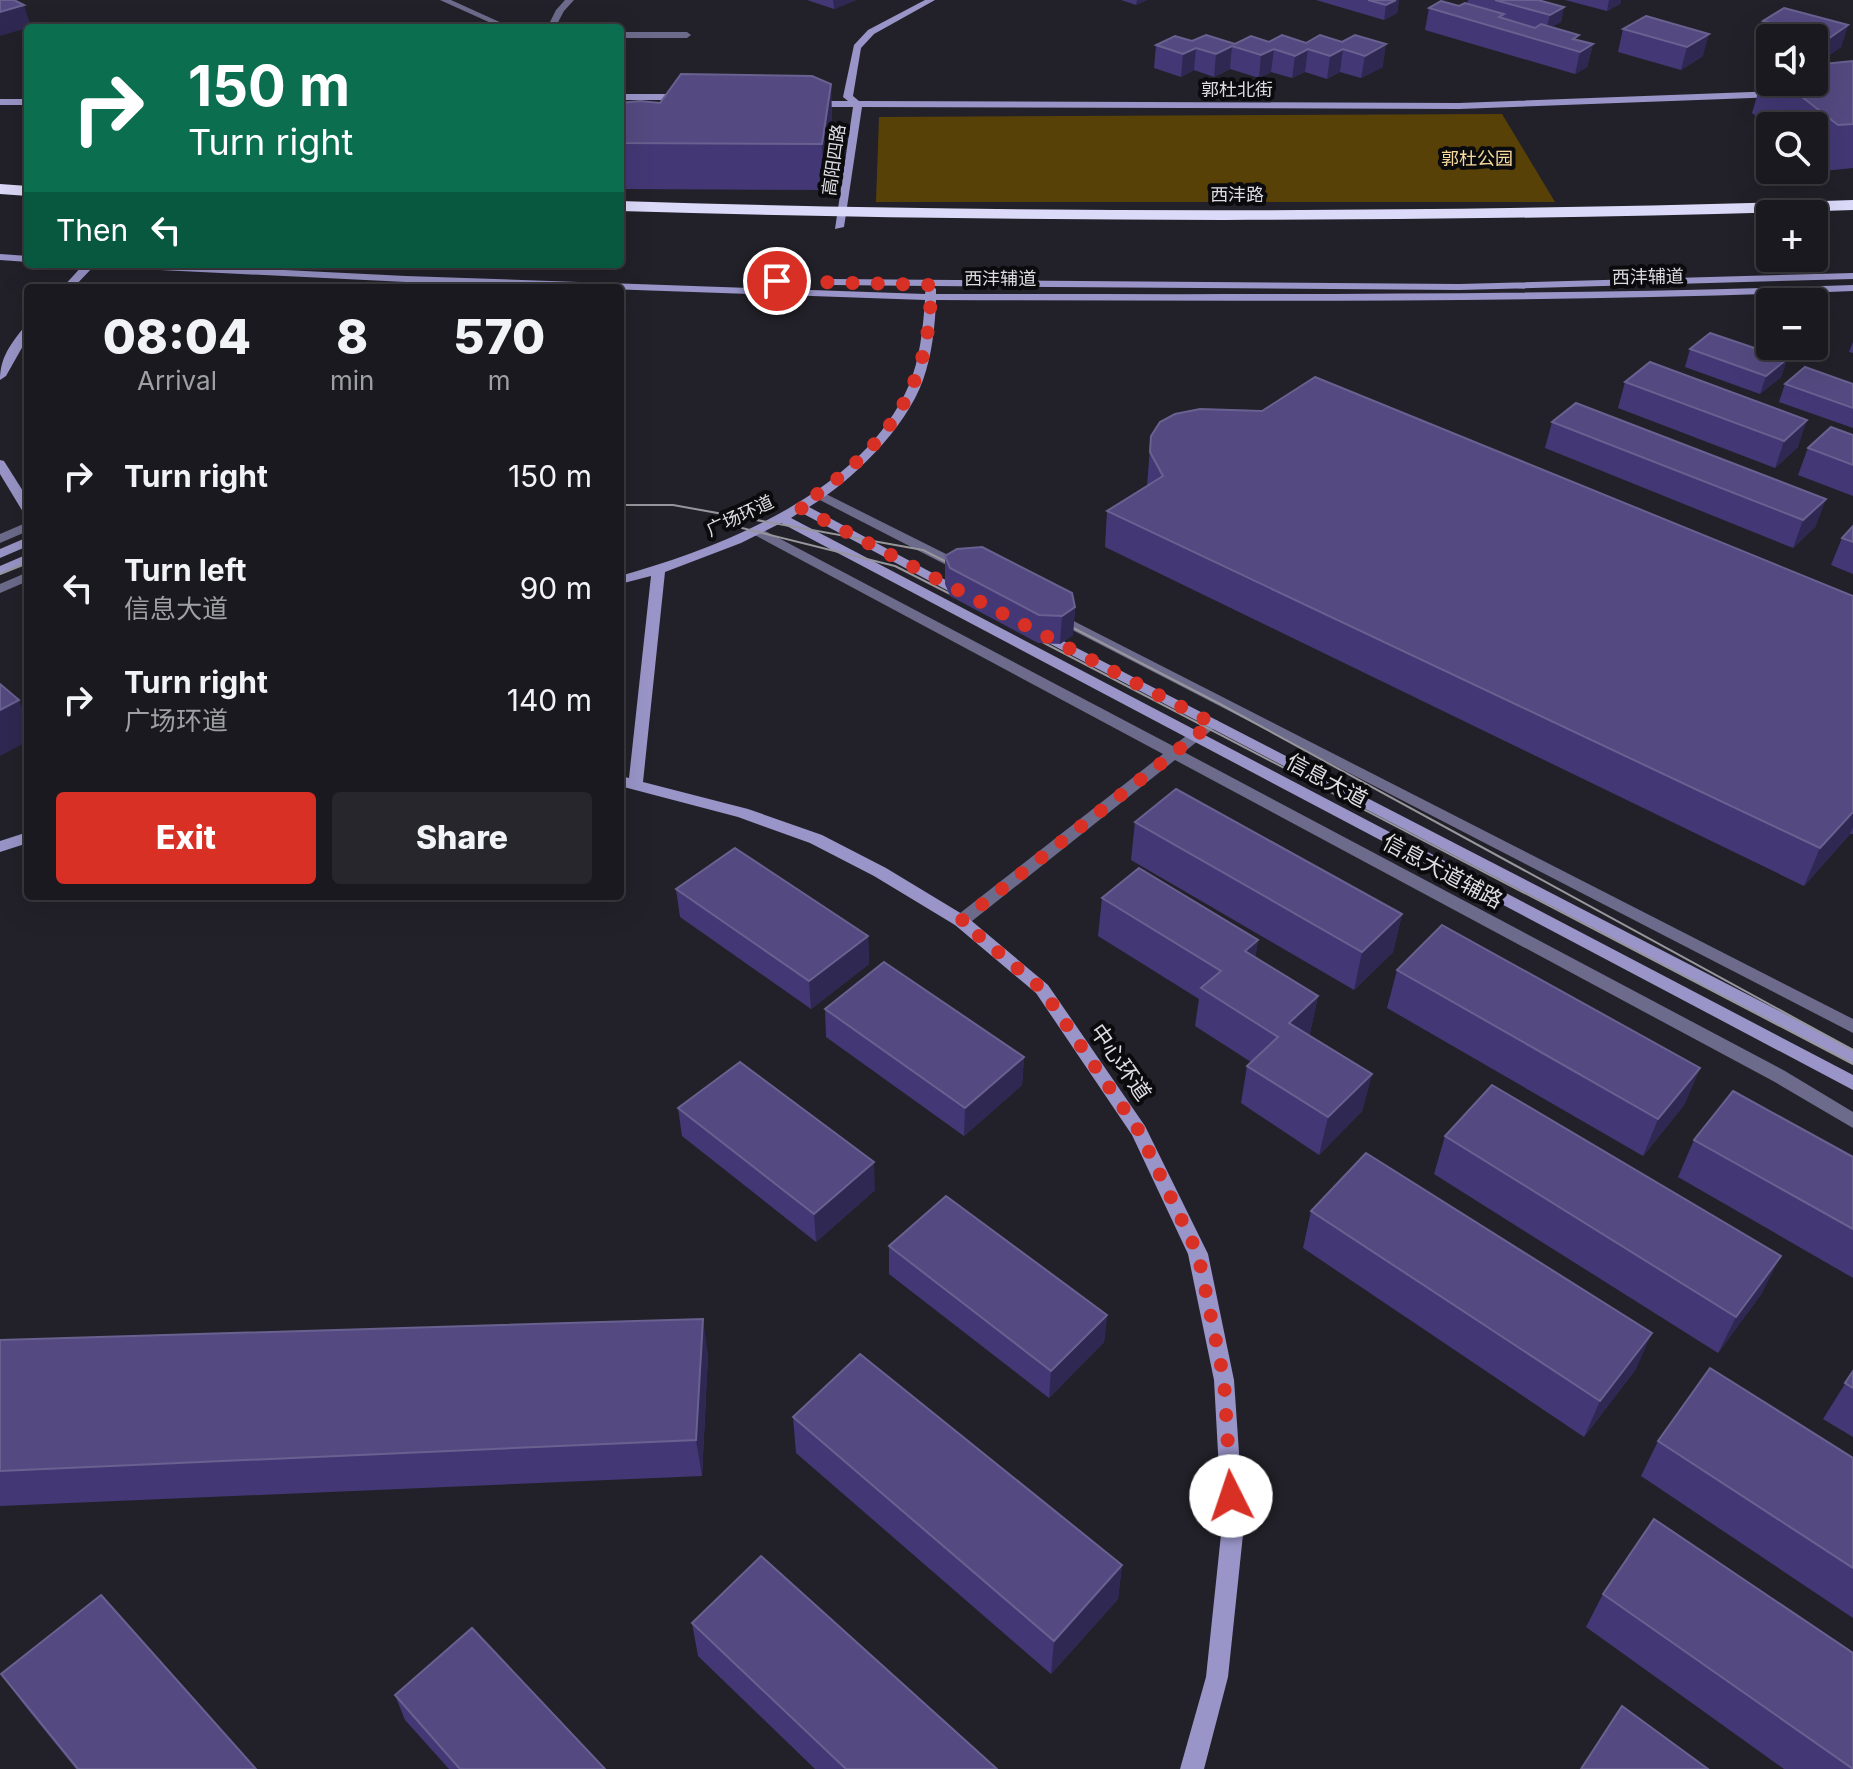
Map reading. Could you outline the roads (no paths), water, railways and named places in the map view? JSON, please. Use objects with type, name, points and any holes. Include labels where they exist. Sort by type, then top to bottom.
[{"type":"highway","points":[[0,176],[24,177]]},
{"type":"highway","points":[[0,189],[24,191]]},
{"type":"highway","name":"西沣路","points":[[624,220],[1374,216],[1853,205]]},
{"type":"highway","name":"西沣路","points":[[624,206],[841,220],[1271,231],[1756,223]]},
{"type":"highway","points":[[1828,222],[1853,221]]},
{"type":"street","points":[[444,0],[500,24]]},
{"type":"street","points":[[553,24],[570,0]]},
{"type":"street","name":"高阳四路","points":[[841,220],[858,105],[848,97],[857,47],[871,32],[931,0]]},
{"type":"street","points":[[624,35],[687,35]]},
{"type":"street","name":"郭杜北街","points":[[1785,91],[1459,106],[858,105],[799,101],[848,97],[1470,99],[1785,91]]},
{"type":"street","points":[[0,95],[24,96]]},
{"type":"street","points":[[624,97],[695,101],[624,104]]},
{"type":"street","points":[[0,102],[24,102]]},
{"type":"street","points":[[0,246],[24,249]]},
{"type":"street","points":[[0,257],[24,259]]},
{"type":"street","points":[[71,284],[86,268]]},
{"type":"street","name":"西沣辅道","points":[[182,268],[406,279],[1427,298],[1662,295],[1853,288]]},
{"type":"street","name":"西沣辅道","points":[[406,268],[931,291],[1459,287],[1853,276]]},
{"type":"street","name":"广场环道","points":[[624,579],[658,570],[781,518],[818,494],[861,459],[884,435],[909,397],[919,374],[931,291]]},
{"type":"street","points":[[0,376],[24,334]]},
{"type":"street","points":[[0,464],[24,503]]},
{"type":"street","points":[[818,494],[982,578]]},
{"type":"street","points":[[799,507],[974,599]]},
{"type":"street","name":"信息大道","points":[[781,518],[1853,1083]]},
{"type":"street","points":[[0,539],[24,528]]},
{"type":"street","name":"信息大道辅路","points":[[756,530],[1765,1068],[1853,1121]]},
{"type":"street","points":[[0,554],[24,543]]},
{"type":"street","points":[[0,571],[24,560]]},
{"type":"street","points":[[628,782],[658,570]]},
{"type":"street","points":[[0,589],[24,578]]},
{"type":"street","points":[[1038,607],[1853,1027]]},
{"type":"street","name":"信息大道","points":[[1030,628],[1853,1057]]},
{"type":"street","points":[[961,921],[1212,723]]},
{"type":"street","name":"中心环道","points":[[628,782],[743,813],[816,839],[880,872],[961,921],[1042,989],[1139,1131],[1198,1254],[1224,1380],[1233,1525],[1217,1677],[1192,1769]]},
{"type":"street","points":[[0,847],[24,838]]},
{"type":"tram line","points":[[624,505],[673,505],[923,550],[966,572]]},
{"type":"tram line","points":[[742,528],[895,566],[968,603]]},
{"type":"tram line","points":[[0,574],[24,565]]},
{"type":"tram line","points":[[1054,618],[1220,704],[1853,1050]]},
{"type":"tram line","points":[[1025,633],[1853,1064]]},
{"type":"park label","name":"郭杜公园","points":[[1477,159]]}]
